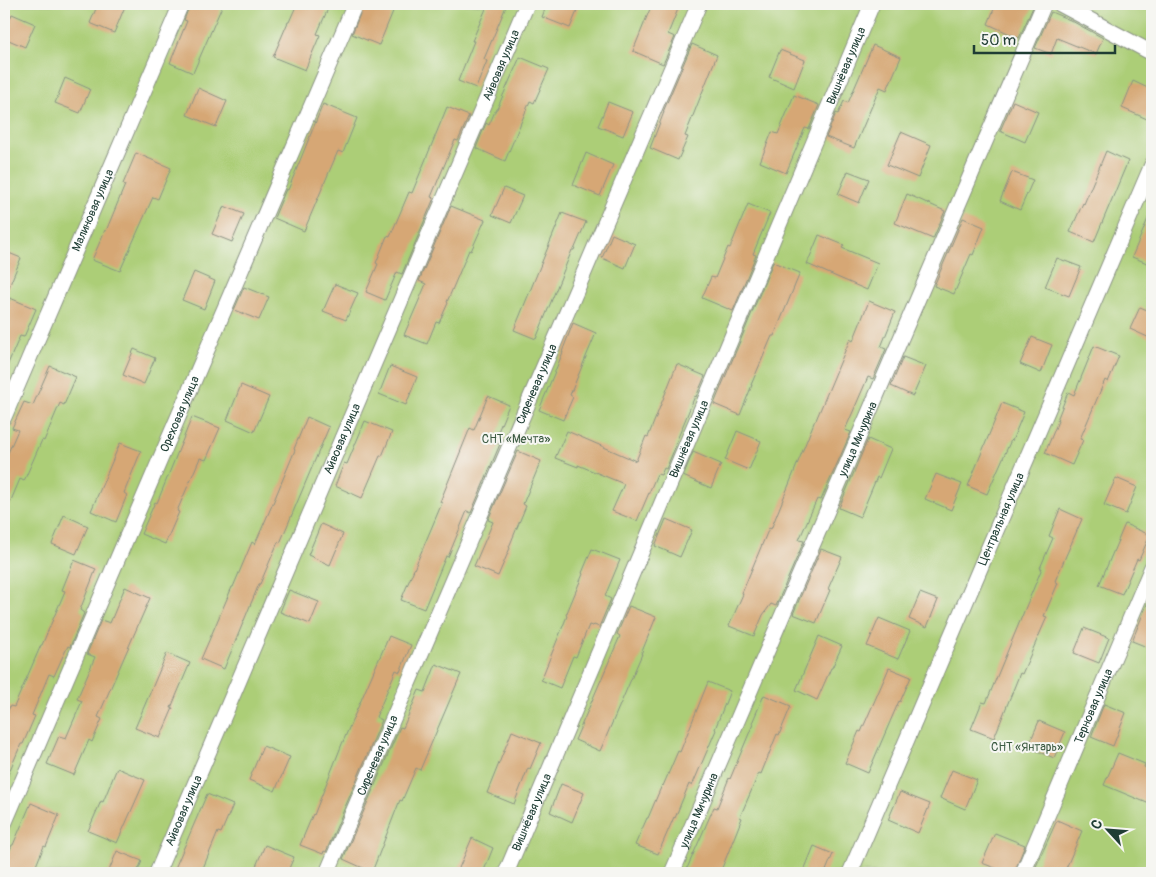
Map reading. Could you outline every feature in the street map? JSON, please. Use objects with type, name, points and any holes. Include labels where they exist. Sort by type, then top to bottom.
[{"type":"street","name":"Малиновая улица","points":[[4,417],[181,4]]},
{"type":"street","name":"Ореховая улица","points":[[4,824],[355,4]]},
{"type":"street","name":"Айвовая улица","points":[[157,873],[527,4]]},
{"type":"street","name":"Сиреневая улица","points":[[327,873],[699,4]]},
{"type":"street","name":"Вишнёвая улица","points":[[506,873],[872,4]]},
{"type":"street","name":"улица Мичурина","points":[[672,873],[1044,4]]},
{"type":"street","points":[[1060,4],[1152,53]]},
{"type":"street","name":"Центральная улица","points":[[850,873],[1152,166]]},
{"type":"street","name":"Терновая улица","points":[[1023,873],[1152,567]]},
{"type":"green space","name":"СНТ «Мечта»","points":[[4,4],[1152,4],[1152,873],[4,873]]},
{"type":"building","points":[[98,4],[126,4],[114,33],[90,23]]},
{"type":"building","points":[[190,4],[223,4],[193,73],[170,63],[187,21],[184,20]]},
{"type":"building","points":[[297,4],[330,4],[317,34],[320,35],[305,70],[273,57]]},
{"type":"building","points":[[364,4],[381,4],[394,9],[379,45],[352,34]]},
{"type":"building","points":[[488,4],[507,4],[484,59],[487,61],[476,88],[458,81]]},
{"type":"building","points":[[547,4],[580,4],[570,28],[542,17]]},
{"type":"building","points":[[652,4],[680,4],[668,34],[675,37],[663,64],[633,51]]},
{"type":"building","points":[[996,4],[1034,5],[1019,38],[988,24]]},
{"type":"building","points":[[1051,12],[1103,38],[1096,54],[1057,38],[1051,54],[1035,48]]},
{"type":"building","points":[[12,14],[35,24],[25,47],[4,38],[4,32]]},
{"type":"building","points":[[692,44],[717,55],[685,136],[688,137],[678,160],[650,148]]},
{"type":"building","points":[[873,45],[901,57],[887,90],[880,87],[854,148],[826,137],[836,113],[838,114],[844,101],[848,103]]},
{"type":"building","points":[[780,50],[805,60],[794,88],[769,77]]},
{"type":"building","points":[[520,57],[549,69],[534,103],[530,101],[505,161],[476,148],[486,123],[489,125],[497,109]]},
{"type":"building","points":[[65,78],[90,89],[80,113],[55,103]]},
{"type":"building","points":[[1133,81],[1152,90],[1152,107],[1147,119],[1122,108]]},
{"type":"building","points":[[198,88],[227,101],[216,127],[187,115]]},
{"type":"building","points":[[794,95],[819,105],[809,129],[805,128],[786,173],[760,162],[772,132],[778,134]]},
{"type":"building","points":[[1013,101],[1038,112],[1025,142],[1000,131]]},
{"type":"building","points":[[608,102],[633,112],[623,136],[598,126]]},
{"type":"building","points":[[323,104],[357,118],[343,153],[338,151],[304,231],[274,218],[286,189],[288,190]]},
{"type":"building","points":[[447,107],[469,116],[458,141],[455,140],[452,147],[431,197],[434,198],[402,274],[397,272],[385,300],[366,292],[387,236],[390,237],[409,192],[412,193]]},
{"type":"building","points":[[901,132],[931,145],[918,178],[887,165]]},
{"type":"building","points":[[1106,151],[1128,161],[1094,242],[1070,232]]},
{"type":"building","points":[[136,153],[171,168],[158,199],[153,197],[120,271],[92,260],[125,185],[123,184]]},
{"type":"building","points":[[586,153],[613,165],[600,196],[573,185]]},
{"type":"building","points":[[848,171],[869,179],[859,203],[838,194]]},
{"type":"building","points":[[1012,172],[1033,180],[1020,210],[1000,201]]},
{"type":"building","points":[[504,188],[523,196],[511,223],[492,215]]},
{"type":"building","points":[[907,194],[945,211],[933,239],[895,223]]},
{"type":"building","points":[[748,204],[770,213],[753,254],[756,255],[733,311],[702,298],[711,277],[715,278],[728,247],[730,248]]},
{"type":"building","points":[[224,206],[244,214],[232,242],[212,234]]},
{"type":"building","points":[[451,206],[485,220],[471,251],[469,250],[439,323],[436,322],[427,344],[404,335],[426,284],[419,281]]},
{"type":"building","points":[[1152,209],[1152,265],[1132,257]]},
{"type":"building","points":[[562,213],[586,222],[574,250],[572,250],[536,339],[514,330]]},
{"type":"building","points":[[963,218],[984,227],[954,294],[934,286]]},
{"type":"building","points":[[612,234],[635,244],[625,268],[602,258]]},
{"type":"building","points":[[819,235],[844,245],[842,248],[878,263],[867,290],[807,264]]},
{"type":"building","points":[[4,251],[21,258],[4,299]]},
{"type":"building","points":[[1057,258],[1081,267],[1069,296],[1045,287]]},
{"type":"building","points":[[773,262],[800,273],[751,385],[740,415],[714,404]]},
{"type":"building","points":[[194,272],[215,281],[204,309],[182,300]]},
{"type":"building","points":[[335,284],[358,293],[346,320],[323,311]]},
{"type":"building","points":[[244,287],[269,297],[259,320],[234,310]]},
{"type":"building","points":[[10,298],[36,309],[24,337],[20,336],[4,373],[4,312]]},
{"type":"building","points":[[869,301],[895,312],[881,347],[886,349],[873,379],[868,377],[845,430],[851,432],[821,500],[817,499],[799,540],[804,541],[776,606],[771,604],[763,615],[754,636],[729,626],[815,420],[850,339],[853,341]]},
{"type":"building","points":[[1140,307],[1152,312],[1152,339],[1130,329]]},
{"type":"building","points":[[573,323],[596,333],[570,395],[573,397],[563,420],[539,410]]},
{"type":"building","points":[[1032,337],[1052,345],[1041,373],[1020,364]]},
{"type":"building","points":[[1094,346],[1119,356],[1108,382],[1105,380],[1080,439],[1083,440],[1072,465],[1045,453],[1068,392],[1074,395]]},
{"type":"building","points":[[134,349],[155,358],[144,384],[123,375]]},
{"type":"building","points":[[903,357],[926,366],[913,396],[891,386]]},
{"type":"building","points":[[677,364],[705,376],[666,469],[664,468],[661,475],[657,474],[637,521],[612,511],[624,484],[578,465],[578,467],[555,458],[567,431],[636,461],[646,436],[648,437]]},
{"type":"building","points":[[50,366],[76,377],[64,405],[60,403],[24,481],[20,479],[4,517],[4,462],[18,430],[12,428],[24,402],[33,405]]},
{"type":"building","points":[[390,366],[417,377],[406,405],[379,394]]},
{"type":"building","points":[[241,385],[269,397],[254,432],[227,420]]},
{"type":"building","points":[[488,396],[509,405],[495,439],[495,442],[500,444],[471,513],[467,511],[424,609],[401,600],[442,503],[440,502],[470,428],[474,430]]},
{"type":"building","points":[[1002,403],[1024,412],[987,494],[968,486]]},
{"type":"building","points":[[192,417],[220,428],[206,460],[200,458],[165,544],[141,534],[155,502],[157,503]]},
{"type":"building","points":[[307,417],[329,427],[280,543],[278,542],[259,584],[224,669],[201,659],[252,542],[255,544],[273,503]]},
{"type":"building","points":[[365,421],[392,432],[362,498],[335,486],[344,463],[347,464]]},
{"type":"building","points":[[737,431],[761,441],[749,470],[725,460]]},
{"type":"building","points":[[868,439],[891,449],[860,517],[839,508]]},
{"type":"building","points":[[120,443],[141,451],[124,493],[127,495],[116,522],[91,511]]},
{"type":"building","points":[[518,451],[541,461],[523,504],[526,506],[498,576],[474,566],[493,522],[488,520]]},
{"type":"building","points":[[693,452],[721,464],[711,488],[683,476]]},
{"type":"building","points":[[936,474],[962,484],[951,510],[925,499]]},
{"type":"building","points":[[1116,478],[1137,487],[1126,514],[1104,505]]},
{"type":"building","points":[[1060,509],[1082,519],[1055,581],[1058,583],[1044,616],[1047,617],[1022,674],[1020,673],[994,738],[971,729],[982,702],[986,703],[1042,568],[1040,568],[1053,538],[1049,536]]},
{"type":"building","points":[[64,515],[88,526],[76,554],[52,544]]},
{"type":"building","points":[[666,519],[692,530],[680,557],[655,546]]},
{"type":"building","points":[[321,524],[343,534],[330,565],[308,555]]},
{"type":"building","points":[[1125,524],[1150,535],[1122,594],[1099,585]]},
{"type":"building","points":[[592,549],[620,560],[605,596],[611,599],[599,627],[589,625],[576,657],[573,656],[560,688],[541,680]]},
{"type":"building","points":[[821,549],[842,557],[816,623],[793,614]]},
{"type":"building","points":[[74,560],[96,569],[80,610],[84,613],[70,647],[68,646],[54,676],[49,674],[32,715],[35,716],[4,784],[4,720],[10,706],[14,707],[42,645],[65,591],[62,590]]},
{"type":"building","points":[[125,587],[150,598],[98,717],[102,719],[92,742],[89,740],[74,775],[47,764],[59,736],[66,738],[82,701],[77,699],[95,657],[87,654],[101,620],[110,623]]},
{"type":"building","points":[[289,590],[319,602],[310,624],[280,612]]},
{"type":"building","points":[[1152,592],[1152,649],[1132,641]]},
{"type":"building","points":[[920,593],[938,600],[927,627],[909,619]]},
{"type":"building","points":[[629,606],[656,617],[600,751],[575,740],[620,636],[617,634]]},
{"type":"building","points":[[879,618],[910,631],[898,659],[867,646]]},
{"type":"building","points":[[1084,628],[1109,638],[1099,663],[1074,653]]},
{"type":"building","points":[[389,636],[411,645],[400,672],[396,670],[376,717],[382,720],[326,852],[324,851],[323,854],[300,845]]},
{"type":"building","points":[[819,636],[842,646],[817,700],[796,690]]},
{"type":"building","points":[[167,653],[190,663],[160,738],[135,728]]},
{"type":"building","points":[[436,664],[461,674],[420,770],[416,768],[402,801],[400,800],[372,872],[343,859],[400,727],[403,728],[419,690],[425,692]]},
{"type":"building","points":[[889,668],[911,677],[868,773],[845,763]]},
{"type":"building","points":[[708,682],[730,691],[692,786],[689,784],[658,854],[635,845],[678,751],[680,752]]},
{"type":"building","points":[[764,695],[791,706],[740,817],[742,818],[720,873],[685,873],[714,807],[717,808],[730,779]]},
{"type":"building","points":[[1104,704],[1126,713],[1113,746],[1091,737]]},
{"type":"building","points":[[1039,721],[1065,732],[1054,758],[1028,747]]},
{"type":"building","points":[[512,731],[541,743],[530,769],[528,768],[514,804],[487,793]]},
{"type":"building","points":[[263,746],[290,757],[275,791],[249,780]]},
{"type":"building","points":[[1118,753],[1145,764],[1144,767],[1152,771],[1152,805],[1104,785]]},
{"type":"building","points":[[117,768],[145,780],[117,843],[88,831]]},
{"type":"building","points":[[952,770],[977,780],[965,809],[940,798]]},
{"type":"building","points":[[561,784],[584,793],[572,822],[550,812]]},
{"type":"building","points":[[900,792],[930,804],[918,833],[888,820]]},
{"type":"building","points":[[207,794],[233,805],[221,833],[218,832],[201,873],[173,873]]},
{"type":"building","points":[[31,803],[59,815],[33,873],[4,873],[4,863]]},
{"type":"building","points":[[1057,820],[1082,831],[1064,873],[1033,873]]},
{"type":"building","points":[[995,833],[1025,845],[1014,873],[1008,873],[982,863]]},
{"type":"building","points":[[472,838],[493,848],[483,873],[472,873],[459,868]]},
{"type":"building","points":[[265,845],[294,857],[287,873],[253,873]]},
{"type":"building","points":[[814,846],[833,854],[825,873],[803,873]]},
{"type":"building","points":[[117,851],[142,861],[137,873],[108,873]]},
{"type":"park label","name":"СНТ «Янтарь»","points":[[1027,747]]}]
